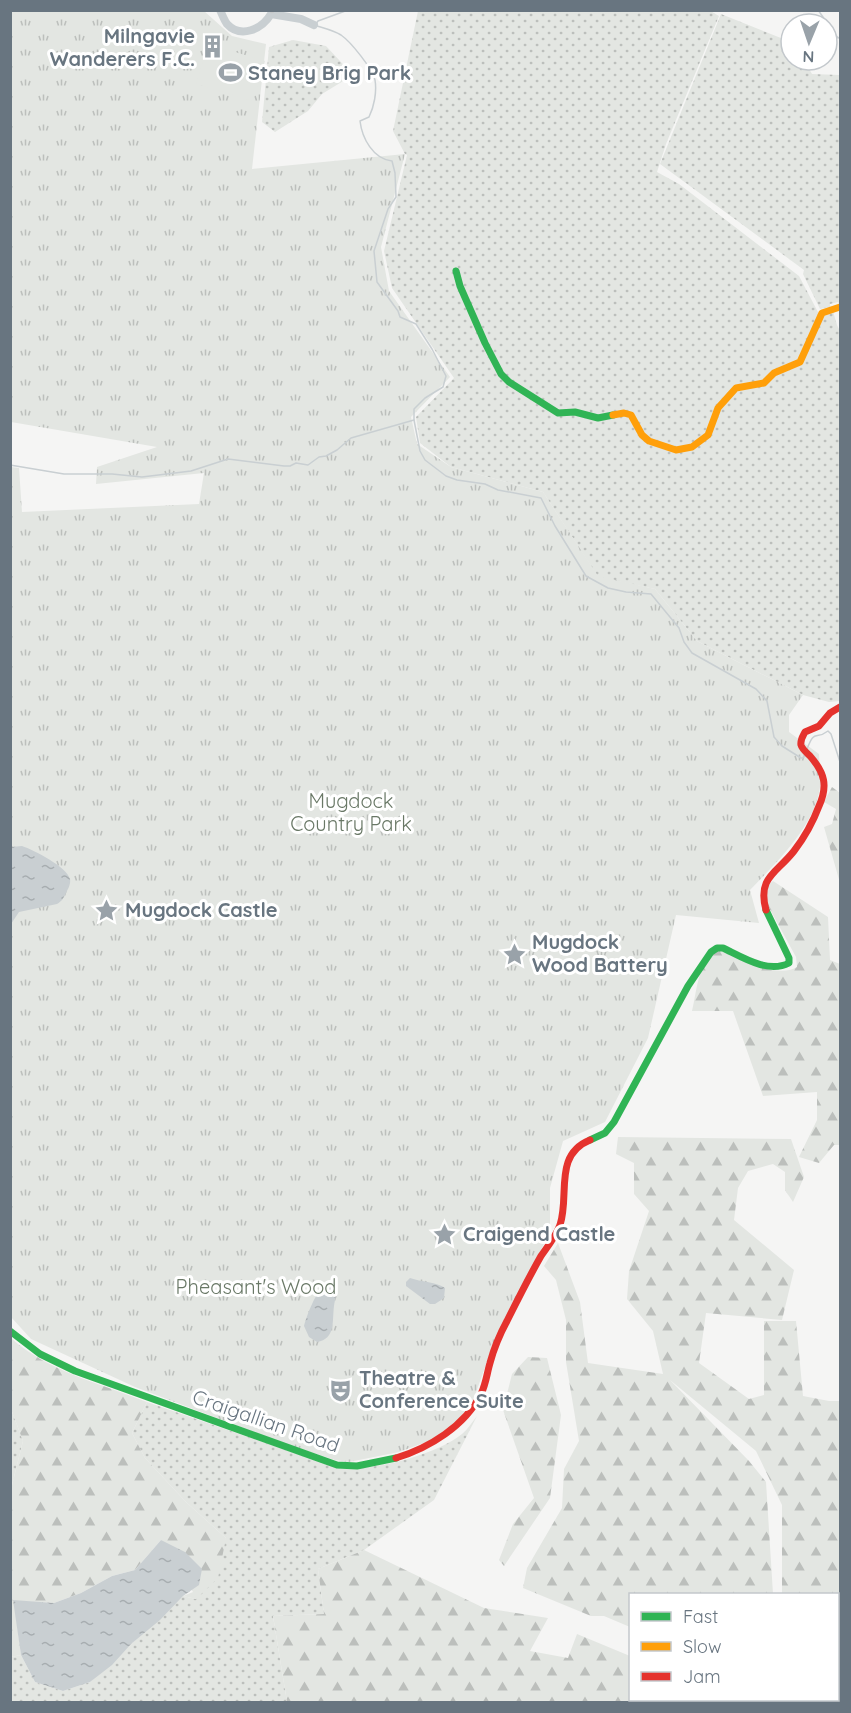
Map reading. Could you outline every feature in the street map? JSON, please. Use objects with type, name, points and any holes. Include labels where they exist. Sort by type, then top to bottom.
[{"type":"street","points":[[456,271],[460,286],[485,343],[501,374],[509,382],[558,413],[576,412],[598,418],[624,413],[631,415],[642,435],[649,441],[676,450],[692,447],[708,435],[718,408],[736,388],[753,387],[764,383],[774,373],[800,362],[822,313],[840,307]]},
{"type":"street","name":"Craigallian Road","points":[[10,1331],[34,1350],[73,1369],[337,1465],[375,1462],[414,1451],[443,1437],[469,1414],[475,1405],[482,1391],[495,1346],[540,1257],[559,1228],[564,1211],[565,1172],[570,1155],[578,1145],[606,1132],[630,1095],[688,986],[711,952],[717,948],[723,948],[763,965],[781,967],[789,963],[789,958],[765,907],[763,887],[771,874],[788,859],[800,843],[817,810],[825,787],[825,780],[810,755],[803,748],[801,740],[805,732],[819,726],[830,713],[840,707]]},
{"type":"green space","points":[[709,10],[719,16],[666,144],[657,172],[679,184],[799,276],[819,314],[797,363],[768,378],[772,380],[775,375],[801,365],[824,314],[833,311],[840,331],[840,701],[829,702],[803,695],[697,641],[655,589],[598,577],[543,492],[451,467],[420,443],[416,417],[454,378],[392,288],[384,251],[407,155],[393,131],[418,11]]},
{"type":"green space","name":"Mugdock Country Park","points":[[11,11],[204,11],[232,36],[266,44],[252,169],[405,154],[381,247],[389,291],[450,377],[411,417],[417,444],[451,467],[543,492],[598,576],[655,589],[697,641],[803,695],[789,715],[789,732],[819,754],[821,783],[811,816],[793,843],[750,890],[759,923],[676,915],[648,1038],[605,1122],[563,1141],[550,1188],[550,1232],[493,1345],[474,1398],[458,1421],[429,1441],[399,1452],[349,1462],[335,1460],[286,1444],[135,1387],[31,1339],[11,1317],[11,467],[19,468],[22,512],[199,504],[204,473],[96,484],[97,467],[157,447],[11,422]]},
{"type":"green space","points":[[721,14],[779,37],[779,72],[840,75],[840,305],[838,302],[820,309],[803,274],[804,270],[660,164]]},
{"type":"green space","points":[[293,40],[326,46],[353,75],[322,94],[308,111],[275,132],[262,122],[269,47]]},
{"type":"green space","name":"Staney Brig Park","points":[[208,44],[265,61],[253,101],[196,84]]},
{"type":"green space","points":[[832,787],[840,793],[840,883],[824,827],[832,824],[836,809],[824,802]]},
{"type":"green space","points":[[773,881],[828,917],[830,960],[840,964],[840,1145],[834,1145],[819,1163],[799,1157],[817,1120],[817,1092],[763,1096],[733,1011],[692,1011],[703,967],[707,959],[720,949],[758,967],[779,971],[797,967],[796,957],[767,904],[767,886]]},
{"type":"green space","points":[[618,1137],[791,1139],[804,1177],[793,1202],[785,1190],[785,1172],[773,1164],[748,1171],[738,1188],[734,1220],[794,1270],[782,1320],[706,1313],[699,1363],[749,1399],[764,1395],[764,1321],[796,1321],[803,1396],[840,1401],[840,1611],[839,1593],[782,1593],[782,1505],[756,1451],[670,1380],[749,1461],[766,1482],[773,1593],[629,1593],[629,1627],[604,1616],[591,1616],[523,1588],[527,1568],[562,1508],[564,1469],[579,1441],[566,1362],[566,1320],[556,1280],[544,1266],[558,1243],[580,1302],[588,1363],[663,1374],[653,1331],[627,1299],[629,1271],[649,1211],[634,1194],[634,1163],[616,1154]]},
{"type":"green space","points":[[11,1338],[58,1368],[147,1402],[132,1433],[145,1458],[186,1502],[226,1538],[218,1578],[196,1599],[183,1596],[193,1592],[161,1540],[135,1570],[112,1576],[81,1593],[54,1603],[14,1601],[21,1655],[11,1657],[11,1489],[23,1441],[11,1409]]},
{"type":"green space","points":[[528,1357],[547,1358],[561,1415],[550,1498],[504,1566],[499,1560],[513,1524],[534,1498],[503,1410],[512,1374]]},
{"type":"green space","points":[[147,1402],[338,1468],[351,1469],[384,1465],[436,1449],[462,1434],[477,1416],[434,1500],[364,1550],[318,1569],[324,1614],[273,1616],[287,1702],[11,1702],[11,1657],[21,1655],[35,1682],[63,1691],[90,1682],[183,1596],[196,1599],[226,1538],[186,1502],[145,1458],[132,1433]]},
{"type":"green space","points":[[11,1409],[23,1441],[11,1489]]},
{"type":"green space","points":[[364,1550],[484,1608],[548,1618],[530,1651],[568,1658],[577,1634],[629,1656],[629,1701],[745,1702],[287,1702],[273,1616],[324,1614],[318,1569]]},
{"type":"green space","points":[[840,1612],[840,1702],[827,1702],[839,1701]]},
{"type":"water","points":[[22,846],[57,864],[68,874],[70,883],[59,903],[19,912],[11,924],[11,847]]},
{"type":"water","points":[[410,1278],[442,1286],[445,1288],[444,1298],[435,1304],[430,1304],[406,1286]]},
{"type":"water","points":[[325,1285],[335,1287],[333,1323],[327,1337],[317,1342],[309,1337],[304,1326],[315,1298]]},
{"type":"water","points":[[161,1540],[185,1552],[202,1569],[199,1585],[183,1596],[160,1620],[131,1644],[112,1665],[90,1682],[63,1691],[35,1682],[21,1655],[13,1600],[54,1603],[81,1593],[112,1576],[135,1570]]},
{"type":"waterway","points":[[220,10],[227,24],[239,31],[257,28],[271,14],[301,19],[314,25]]},
{"type":"waterway","points":[[315,25],[318,21],[348,10]]},
{"type":"waterway","points":[[818,10],[838,38],[840,37]]},
{"type":"waterway","points":[[314,25],[345,38],[366,62],[375,80],[374,104],[371,113],[369,117],[360,121],[363,134],[370,147],[379,156],[392,161],[396,197],[388,209],[374,251],[377,282],[400,317],[416,324],[446,376],[443,387],[425,398],[414,409],[420,451],[425,460],[446,476],[457,480],[485,484],[498,490],[541,498],[555,526],[586,576],[608,588],[651,594],[679,628],[684,642],[692,653],[756,689],[767,701],[774,737],[782,746],[801,758],[805,753]]},
{"type":"waterway","points":[[10,465],[64,474],[112,474],[142,477],[191,471],[228,459],[284,466],[296,463],[308,465],[319,457],[337,450],[351,438],[414,420]]},
{"type":"waterway","points":[[807,749],[814,737],[828,731],[840,762]]},
{"type":"traffic: fast","points":[[456,271],[460,286],[485,343],[501,374],[509,382],[558,413],[575,412],[598,418],[613,415]]},
{"type":"traffic: fast","points":[[590,1140],[605,1133],[614,1122],[688,986],[711,952],[717,948],[723,948],[747,960],[772,967],[789,963],[789,958],[766,910]]},
{"type":"traffic: fast","points":[[10,1331],[40,1354],[75,1371],[337,1465],[357,1466],[396,1458]]},
{"type":"traffic: slow","points":[[613,415],[624,413],[631,415],[642,435],[649,441],[676,450],[692,447],[708,435],[718,408],[736,388],[764,383],[774,373],[800,362],[822,313],[840,307]]},
{"type":"traffic: jam","points":[[766,910],[764,899],[766,883],[801,841],[814,818],[824,792],[822,774],[802,746],[802,738],[805,732],[819,726],[830,713],[840,707]]},
{"type":"traffic: jam","points":[[396,1458],[433,1442],[456,1426],[474,1406],[483,1390],[493,1352],[502,1331],[560,1225],[565,1177],[571,1155],[578,1147],[590,1140]]},
{"type":"place","name":"Milngavie Wanderers F.C.","points":[[213,47]]},
{"type":"place","name":"Staney Brig Park","points":[[230,73]]},
{"type":"place","name":"Mugdock Castle","points":[[107,910]]},
{"type":"place","name":"Mugdock Wood Battery","points":[[514,954]]},
{"type":"place","name":"Craigend Castle","points":[[445,1234]]},
{"type":"place","name":"Theatre & Conference Suite","points":[[341,1390]]},
{"type":"park label","name":"Pheasant's Wood","points":[[256,1287]]}]
